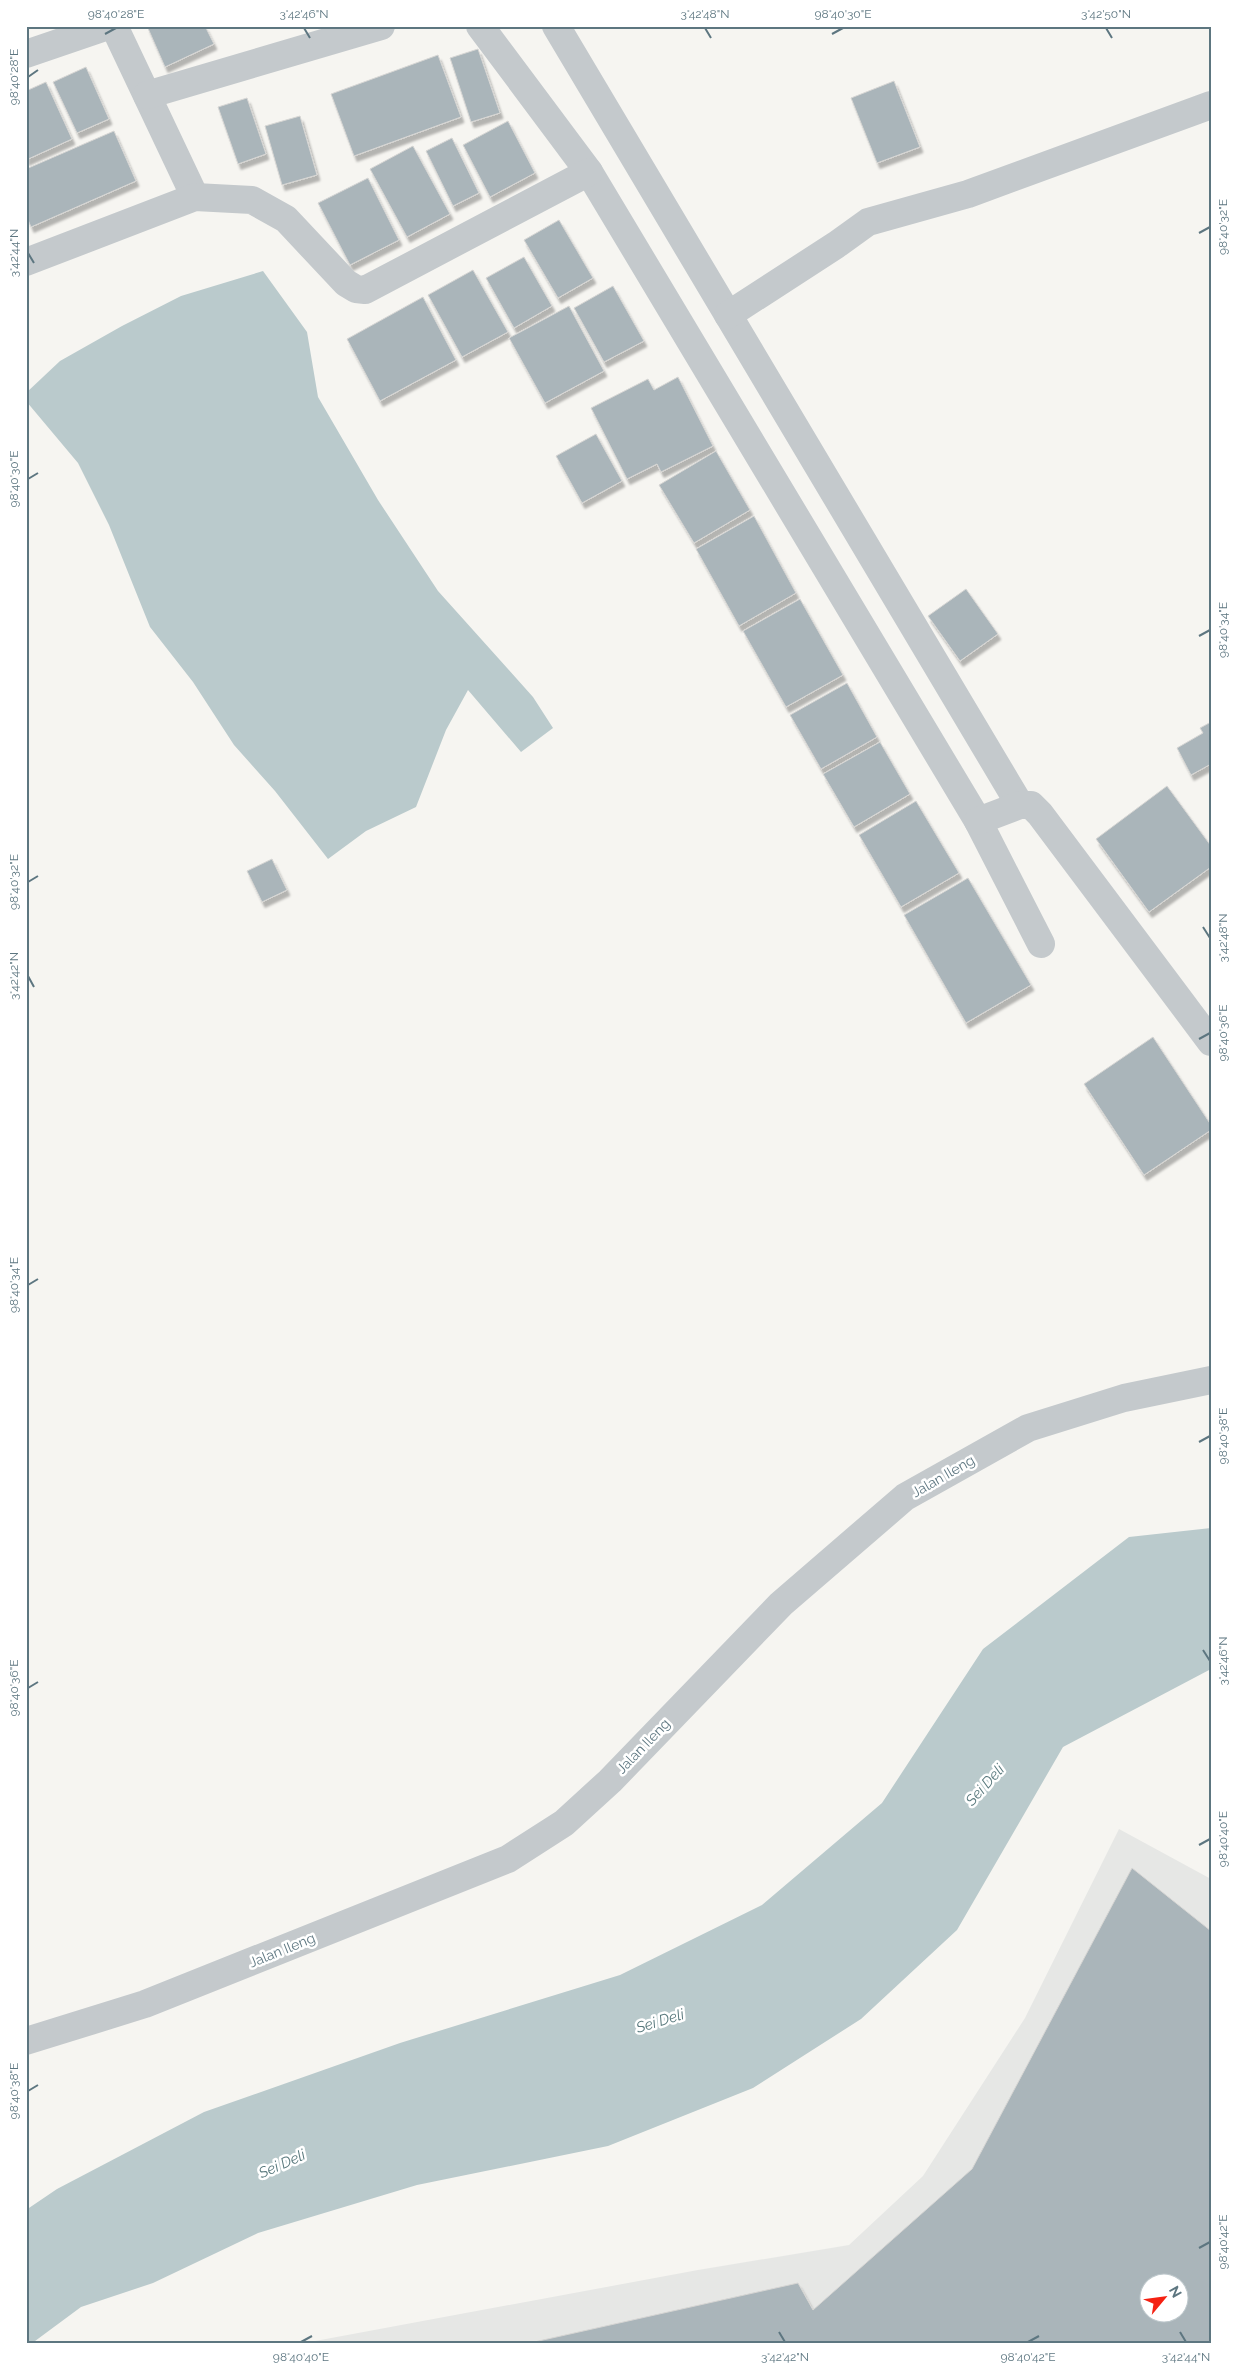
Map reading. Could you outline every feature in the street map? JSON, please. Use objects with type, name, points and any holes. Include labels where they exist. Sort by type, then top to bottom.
[{"type":"street","points":[[26,54],[108,26]]},
{"type":"street","points":[[114,26],[195,197]]},
{"type":"street","points":[[147,95],[381,26]]},
{"type":"street","points":[[480,26],[589,172],[978,822],[1041,944]]},
{"type":"street","points":[[556,26],[1020,805]]},
{"type":"street","points":[[728,314],[836,245],[868,222],[968,194],[1211,105]]},
{"type":"street","points":[[26,262],[195,197],[252,200],[286,219],[346,283],[356,289],[365,290],[589,172]]},
{"type":"street","points":[[978,822],[1020,805],[1031,805],[1040,814],[1211,1042]]},
{"type":"street","name":"Jalan Ileng","points":[[26,2040],[145,2004],[508,1860],[564,1824],[610,1781],[781,1604],[905,1497],[1028,1428],[1124,1398],[1211,1380]]},
{"type":"shaded area","points":[[1119,1829],[1211,1879],[1211,2344],[299,2344],[698,2270],[849,2245],[923,2176],[1025,2018]]},
{"type":"water","points":[[263,271],[307,332],[318,397],[378,500],[438,591],[533,697],[553,728],[521,752],[468,690],[446,730],[416,807],[366,831],[328,859],[275,791],[234,745],[193,682],[150,627],[109,525],[78,463],[26,401],[26,393],[60,361],[122,326],[181,296]]},
{"type":"water","name":"Sei Deli","points":[[1211,1528],[1211,1669],[1063,1747],[957,1930],[861,2019],[753,2088],[608,2146],[417,2185],[258,2233],[153,2283],[81,2307],[31,2344],[26,2344],[26,2210],[57,2189],[204,2112],[400,2043],[620,1975],[762,1905],[882,1803],[983,1649],[1129,1537]]},
{"type":"building","points":[[147,26],[205,26],[214,44],[165,67]]},
{"type":"building","points":[[478,49],[500,113],[471,122],[450,58]]},
{"type":"building","points":[[438,55],[461,117],[354,156],[331,94]]},
{"type":"building","points":[[86,67],[109,119],[77,133],[53,82]]},
{"type":"building","points":[[894,81],[920,147],[877,163],[851,98]]},
{"type":"building","points":[[46,82],[72,139],[26,160],[26,91]]},
{"type":"building","points":[[247,98],[266,154],[238,164],[218,107]]},
{"type":"building","points":[[300,116],[317,175],[282,185],[265,126]]},
{"type":"building","points":[[508,121],[535,173],[490,197],[463,145]]},
{"type":"building","points":[[114,131],[136,181],[31,227],[26,215],[26,169]]},
{"type":"building","points":[[452,138],[479,193],[453,206],[426,151]]},
{"type":"building","points":[[413,146],[450,214],[407,237],[370,169]]},
{"type":"building","points":[[368,178],[399,240],[350,265],[318,203]]},
{"type":"building","points":[[559,220],[593,278],[558,298],[524,240]]},
{"type":"building","points":[[524,257],[552,306],[514,328],[486,278]]},
{"type":"building","points":[[473,270],[508,332],[462,357],[428,295]]},
{"type":"building","points":[[613,286],[644,341],[604,362],[574,308]]},
{"type":"building","points":[[423,297],[456,360],[380,401],[347,339]]},
{"type":"building","points":[[569,306],[604,371],[545,403],[509,338]]},
{"type":"building","points":[[678,377],[713,446],[661,472],[657,464],[627,479],[591,408],[648,379],[654,390]]},
{"type":"building","points":[[596,434],[622,481],[582,503],[556,456]]},
{"type":"building","points":[[716,451],[750,510],[694,543],[659,485]]},
{"type":"building","points":[[754,516],[796,593],[739,626],[696,549]]},
{"type":"building","points":[[966,589],[998,634],[960,661],[928,616]]},
{"type":"building","points":[[800,599],[843,675],[786,707],[743,631]]},
{"type":"building","points":[[847,683],[877,737],[821,769],[790,715]]},
{"type":"building","points":[[1211,722],[1211,764],[1191,775],[1177,748],[1203,733],[1200,728]]},
{"type":"building","points":[[880,742],[910,794],[854,827],[823,774]]},
{"type":"building","points":[[1167,786],[1211,846],[1211,867],[1149,912],[1096,839]]},
{"type":"building","points":[[916,801],[959,873],[901,907],[859,835]]},
{"type":"building","points":[[272,859],[287,890],[262,902],[247,871]]},
{"type":"building","points":[[968,878],[1031,985],[966,1023],[904,915]]},
{"type":"building","points":[[1153,1037],[1211,1125],[1211,1130],[1144,1175],[1084,1084]]},
{"type":"building","points":[[1132,1868],[1211,1931],[1211,2344],[525,2344],[798,2283],[813,2310],[972,2169]]}]
